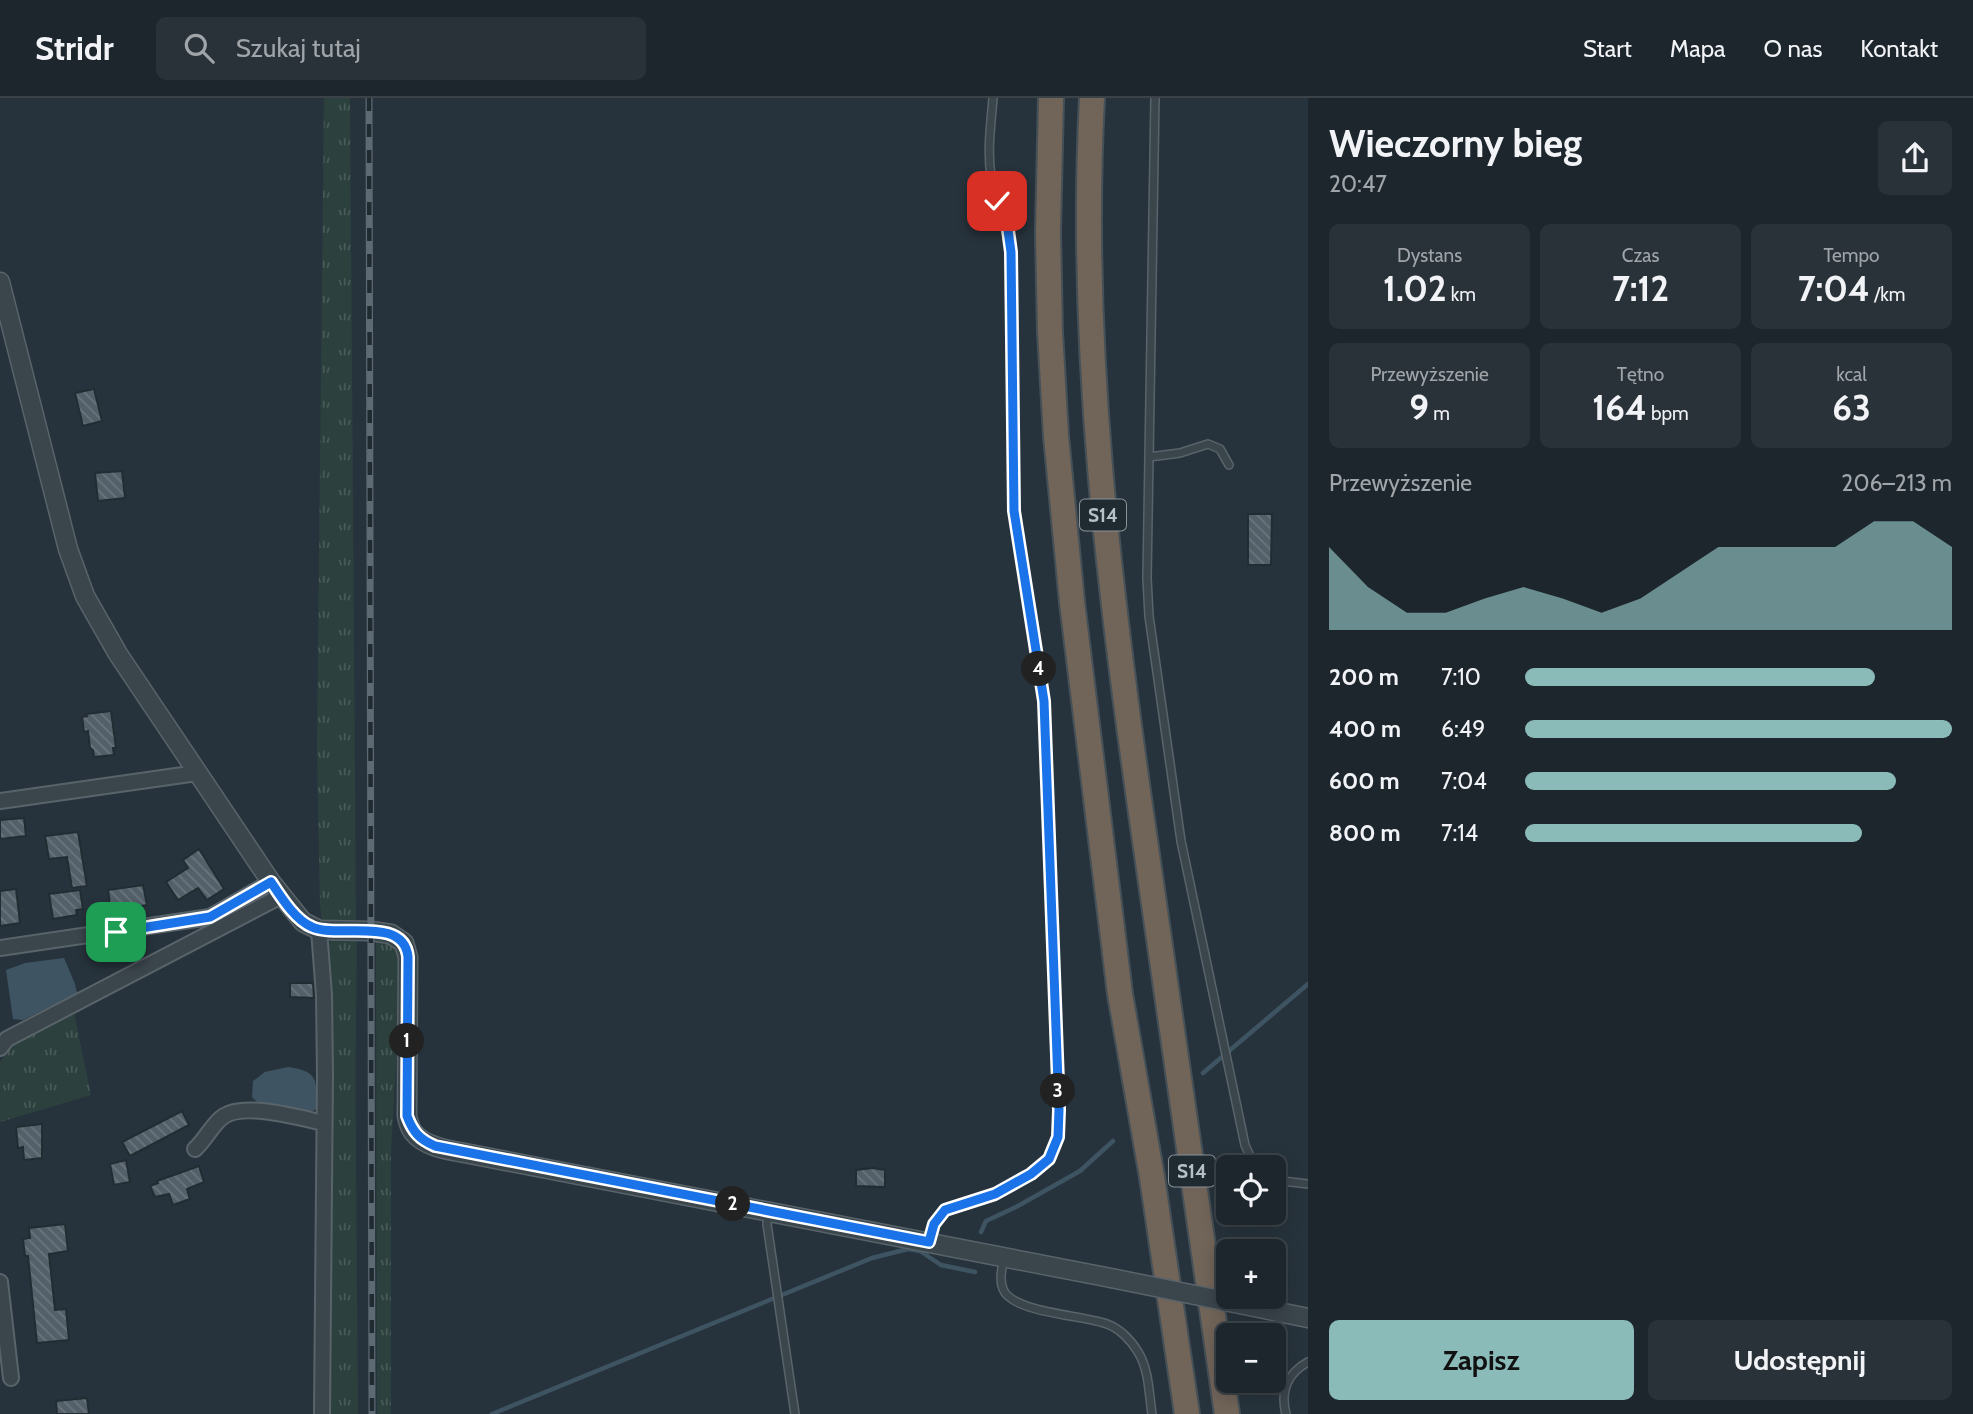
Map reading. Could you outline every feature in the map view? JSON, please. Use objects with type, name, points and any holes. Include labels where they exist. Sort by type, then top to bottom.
[{"type":"highway","name":"S14","points":[[1051,98],[1048,232],[1050,332],[1056,436],[1072,602],[1120,994],[1152,1177],[1187,1414]]},
{"type":"highway","name":"S14","points":[[1092,98],[1091,333],[1104,522],[1123,686],[1227,1414]]},
{"type":"street","points":[[0,282],[60,520],[80,584],[118,654],[276,889],[303,922],[319,930],[377,931],[391,934],[404,943],[408,957],[407,1116],[413,1132],[423,1140],[435,1146],[475,1155],[1004,1256],[1308,1318]]},
{"type":"street","points":[[0,801],[197,773]]},
{"type":"street","points":[[0,948],[210,917],[276,889]]},
{"type":"street","points":[[2,1042],[276,889]]},
{"type":"street","points":[[319,930],[324,1008],[322,1414]]},
{"type":"street","points":[[195,1149],[219,1120],[236,1111],[272,1113],[324,1123]]},
{"type":"street","points":[[0,1282],[11,1378]]},
{"type":"lane","points":[[929,1242],[934,1224],[945,1210],[995,1194],[1031,1174],[1049,1159],[1058,1137],[1044,701],[1014,511],[1011,252],[1008,230],[991,177],[989,149],[993,98]]},
{"type":"lane","points":[[1155,98],[1147,578],[1149,616],[1181,841],[1227,1063],[1250,1155]]},
{"type":"lane","points":[[1149,457],[1180,453],[1208,444],[1220,449],[1229,465]]},
{"type":"lane","points":[[1286,1182],[1308,1184]]},
{"type":"lane","points":[[768,1211],[767,1224],[795,1414]]},
{"type":"lane","points":[[1004,1256],[1000,1277],[1003,1291],[1016,1303],[1110,1324],[1127,1337],[1140,1354],[1152,1414]]},
{"type":"lane","points":[[1286,1414],[1283,1404],[1286,1384],[1294,1370],[1308,1362]]},
{"type":"green space","points":[[324,98],[350,98],[356,923],[322,923],[320,904],[317,748]]},
{"type":"green space","points":[[335,937],[357,937],[358,1414],[328,1414],[331,1229],[327,955],[330,942]]},
{"type":"green space","points":[[376,938],[395,943],[402,959],[391,1150],[391,1414],[377,1414]]},
{"type":"green space","points":[[74,1013],[91,1095],[0,1122],[0,1063],[6,1054],[32,1033]]},
{"type":"water","points":[[64,958],[77,993],[23,1020],[13,1019],[6,970],[25,963]]},
{"type":"water","points":[[288,1067],[306,1071],[314,1079],[316,1109],[310,1113],[270,1107],[252,1097],[253,1081],[265,1072]]},
{"type":"building","points":[[94,389],[102,421],[83,426],[75,393]]},
{"type":"building","points":[[122,471],[125,498],[98,501],[95,473]]},
{"type":"building","points":[[1248,514],[1272,514],[1271,565],[1248,565]]},
{"type":"building","points":[[111,711],[116,748],[113,748],[114,755],[94,757],[88,731],[84,732],[82,717],[87,716],[86,714]]},
{"type":"building","points":[[24,818],[26,836],[0,839],[0,820]]},
{"type":"building","points":[[78,832],[87,886],[72,888],[67,857],[49,859],[45,836]]},
{"type":"building","points":[[199,849],[224,889],[207,900],[198,888],[178,900],[166,882],[188,868],[183,860]]},
{"type":"building","points":[[143,885],[147,905],[111,911],[108,890]]},
{"type":"building","points":[[16,889],[20,923],[0,926],[0,891]]},
{"type":"building","points":[[80,890],[83,909],[76,910],[77,915],[53,919],[49,894]]},
{"type":"building","points":[[290,983],[313,983],[314,998],[290,997]]},
{"type":"building","points":[[182,1111],[189,1125],[130,1156],[122,1142]]},
{"type":"building","points":[[42,1124],[42,1158],[24,1160],[23,1147],[18,1148],[16,1127]]},
{"type":"building","points":[[126,1160],[130,1182],[114,1185],[110,1164]]},
{"type":"building","points":[[199,1166],[204,1182],[187,1189],[190,1199],[173,1205],[169,1194],[155,1197],[150,1186],[158,1183],[157,1181]]},
{"type":"building","points":[[856,1170],[885,1170],[885,1187],[856,1186]]},
{"type":"building","points":[[65,1224],[68,1251],[49,1254],[55,1310],[66,1309],[69,1340],[37,1343],[28,1256],[25,1256],[23,1239],[30,1238],[29,1228]]},
{"type":"building","points":[[87,1398],[89,1414],[57,1414],[56,1401]]},
{"type":"waterway","points":[[1203,1073],[1308,984]]},
{"type":"waterway","points":[[981,1232],[986,1221],[1080,1171],[1113,1141]]},
{"type":"waterway","points":[[492,1414],[872,1258],[908,1249],[920,1251],[941,1265],[975,1272]]},
{"type":"railway","points":[[369,98],[372,1414]]},
{"type":"route","points":[[116,932],[210,917],[271,882],[310,927],[332,931],[377,931],[396,937],[404,943],[408,952],[407,1116],[413,1132],[435,1146],[929,1242],[934,1224],[945,1210],[995,1194],[1031,1174],[1049,1159],[1058,1137],[1059,1110],[1044,701],[1014,511],[1011,252],[1008,230],[997,201]]}]
